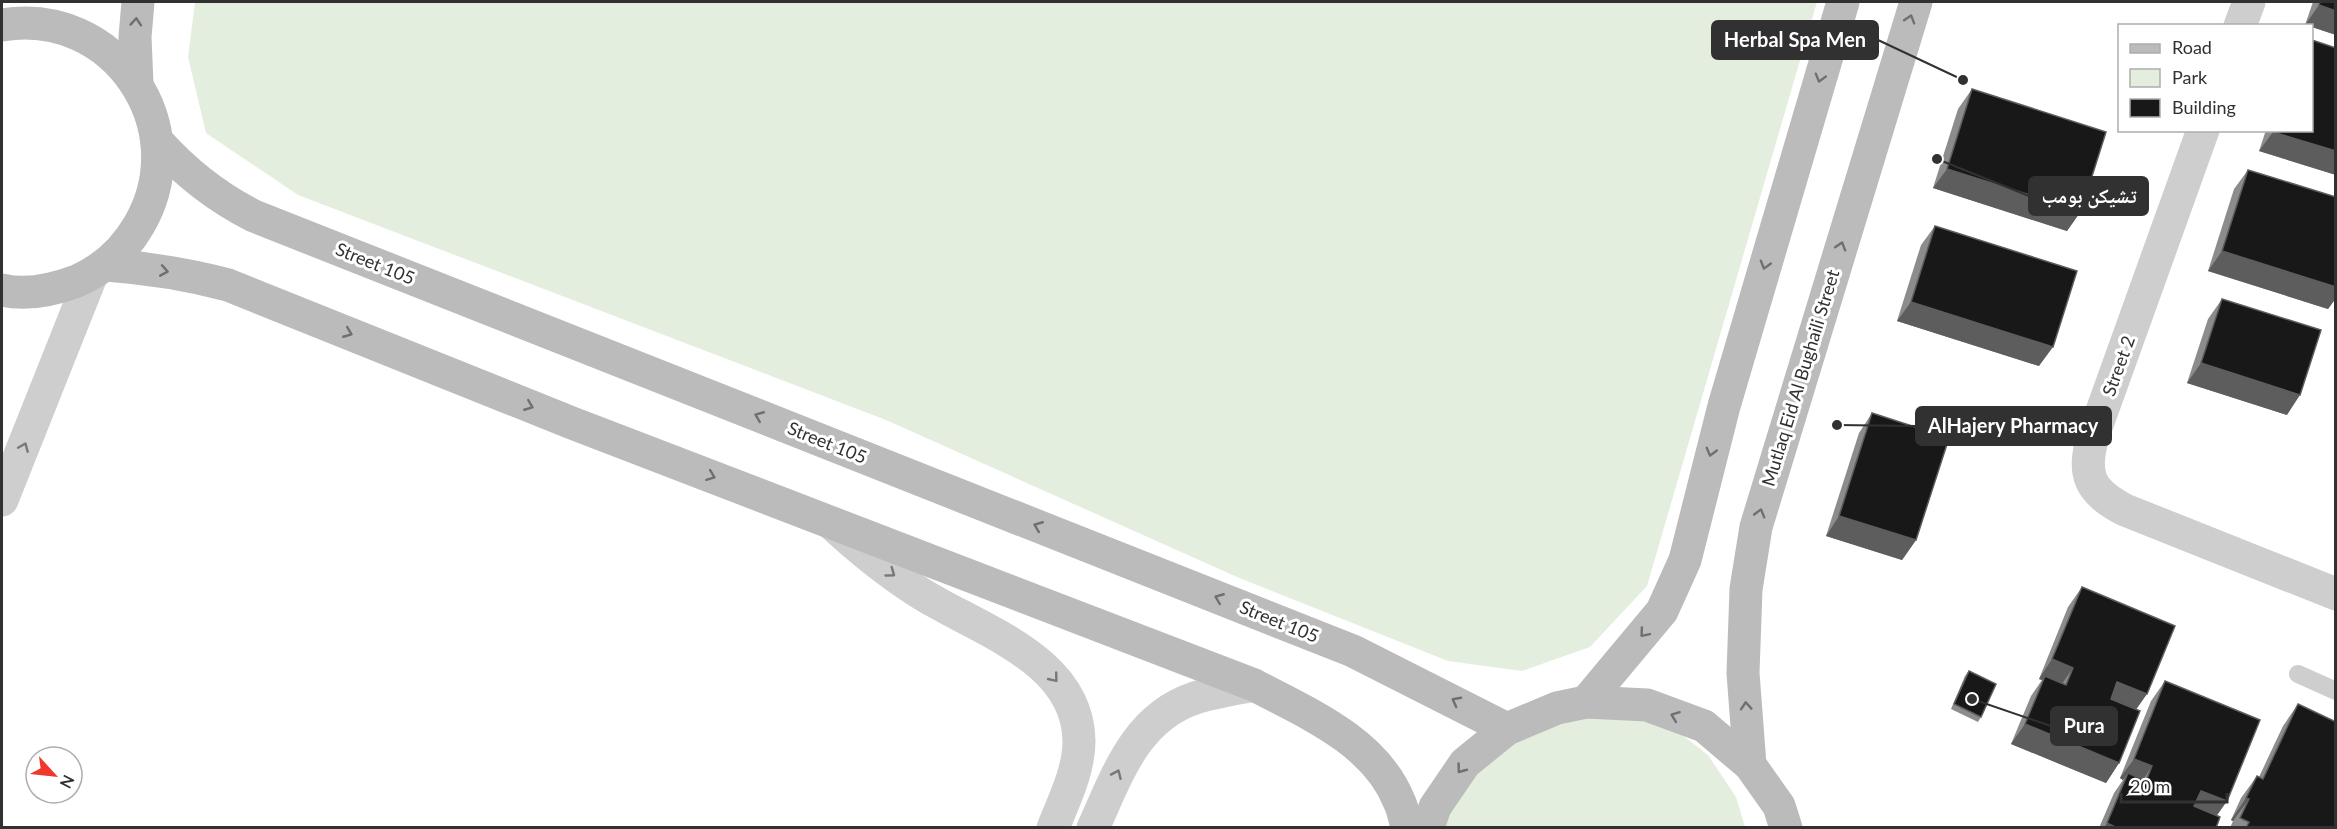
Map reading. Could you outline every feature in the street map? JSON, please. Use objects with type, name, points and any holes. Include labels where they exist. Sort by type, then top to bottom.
[{"type":"street","points":[[137,84],[135,38],[138,2]]},
{"type":"street","points":[[1586,702],[1662,611],[1684,560],[1724,406],[1843,2]]},
{"type":"street","name":"Mutlaq Eid Al Bughaili Street","points":[[1750,765],[1743,673],[1746,589],[1756,527],[1916,2]]},
{"type":"street","points":[[2241,24],[2249,2]]},
{"type":"street","points":[[2,290],[13,293],[54,290],[99,270],[130,241],[148,210],[157,177],[158,142],[151,111],[137,84],[113,56],[83,36],[15,16]]},
{"type":"street","name":"Street 2","points":[[2202,132],[2093,436],[2087,458],[2091,481],[2104,499],[2125,510],[2336,594]]},
{"type":"street","name":"Street 105","points":[[158,142],[181,168],[209,190],[254,216],[1353,651],[1507,729]]},
{"type":"street","points":[[99,270],[151,268],[228,285],[572,423],[1254,685],[1316,718],[1354,742],[1382,773],[1399,799],[1407,828]]},
{"type":"street","points":[[3,494],[99,270]]},
{"type":"street","points":[[830,522],[857,547],[917,591],[1035,659],[1053,675],[1066,694],[1075,716],[1079,740],[1077,763],[1053,828]]},
{"type":"street","points":[[1093,828],[1125,758],[1137,738],[1154,721],[1173,707],[1195,698],[1254,685]]},
{"type":"street","points":[[1428,828],[1435,807],[1465,763],[1507,729],[1557,708],[1586,702],[1647,705],[1704,726],[1750,765],[1779,806],[1786,828]]},
{"type":"lane","points":[[2298,674],[2336,691]]},
{"type":"green space","points":[[195,2],[1817,2],[1647,586],[1590,647],[1522,671],[1448,661],[1237,577],[886,420],[298,195],[206,133],[188,57]]},
{"type":"green space","points":[[1569,708],[1668,724],[1708,755],[1736,797],[1745,827],[1442,828],[1479,756]]},
{"type":"building","points":[[2320,2],[2336,2],[2336,11],[2319,5]]},
{"type":"building","points":[[2313,40],[2336,48],[2336,151],[2273,132],[2313,132]]},
{"type":"building","points":[[1972,89],[2106,132],[2081,211],[1947,169]]},
{"type":"building","points":[[2248,170],[2336,197],[2336,287],[2222,251]]},
{"type":"building","points":[[1935,226],[2077,271],[2053,347],[1911,302]]},
{"type":"building","points":[[2222,299],[2321,330],[2300,395],[2201,363]]},
{"type":"building","points":[[1872,413],[1949,438],[1916,540],[1839,516]]},
{"type":"building","points":[[2082,587],[2175,626],[2147,694],[2117,682],[2111,699],[2140,711],[2119,763],[2025,724],[2045,676],[2066,685],[2073,668],[2052,659]]},
{"type":"building","points":[[1969,671],[1996,684],[1981,717],[1954,704]]},
{"type":"building","points":[[2165,681],[2260,720],[2227,801],[2201,791],[2194,806],[2220,817],[2216,828],[2117,828],[2107,823],[2128,773],[2146,781],[2152,766],[2134,759]]},
{"type":"building","points":[[2298,704],[2336,722],[2336,828],[2246,828],[2249,822],[2240,818],[2249,799],[2246,798],[2257,776],[2263,779]]},
{"type":"place","name":"Herbal Spa Men","points":[[1963,80]]},
{"type":"place","name":"تشيكن بومب","points":[[1937,159]]},
{"type":"place","name":"AlHajery Pharmacy","points":[[1837,425]]},
{"type":"place","name":"Pura","points":[[1972,699]]}]
